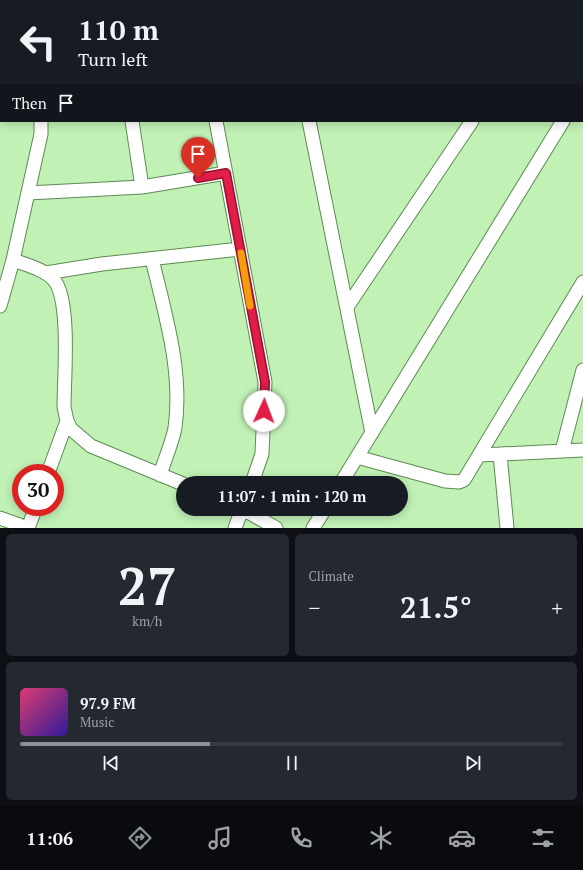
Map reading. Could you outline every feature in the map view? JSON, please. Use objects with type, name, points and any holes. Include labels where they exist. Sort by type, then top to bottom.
[{"type":"street","points":[[0,306],[13,260],[41,134],[42,122]]},
{"type":"street","points":[[132,122],[142,187]]},
{"type":"street","points":[[216,122],[265,382],[262,454],[254,476]]},
{"type":"street","points":[[308,122],[372,433]]},
{"type":"street","points":[[347,307],[471,122]]},
{"type":"street","points":[[346,476],[562,122]]},
{"type":"street","points":[[28,193],[142,187],[226,173]]},
{"type":"street","points":[[46,273],[81,267],[240,249]]},
{"type":"street","points":[[152,259],[172,344],[177,407],[174,430],[160,475]]},
{"type":"street","points":[[13,260],[46,273],[54,281],[62,294],[65,316],[64,407],[67,421],[71,429],[91,446],[176,481]]},
{"type":"street","points":[[358,457],[446,481],[458,482],[464,480],[583,282]]},
{"type":"street","points":[[562,451],[583,370]]},
{"type":"street","points":[[51,464],[67,421]]},
{"type":"street","points":[[480,455],[583,450]]},
{"type":"street","points":[[500,454],[506,528]]},
{"type":"street","points":[[0,518],[28,528],[33,516]]},
{"type":"street","points":[[235,528],[239,516]]},
{"type":"street","points":[[255,516],[276,528]]},
{"type":"street","points":[[313,528],[321,516]]},
{"type":"slow traffic","points":[[241,253],[250,306]]},
{"type":"route","points":[[198,178],[226,173],[265,382],[264,411]]}]
